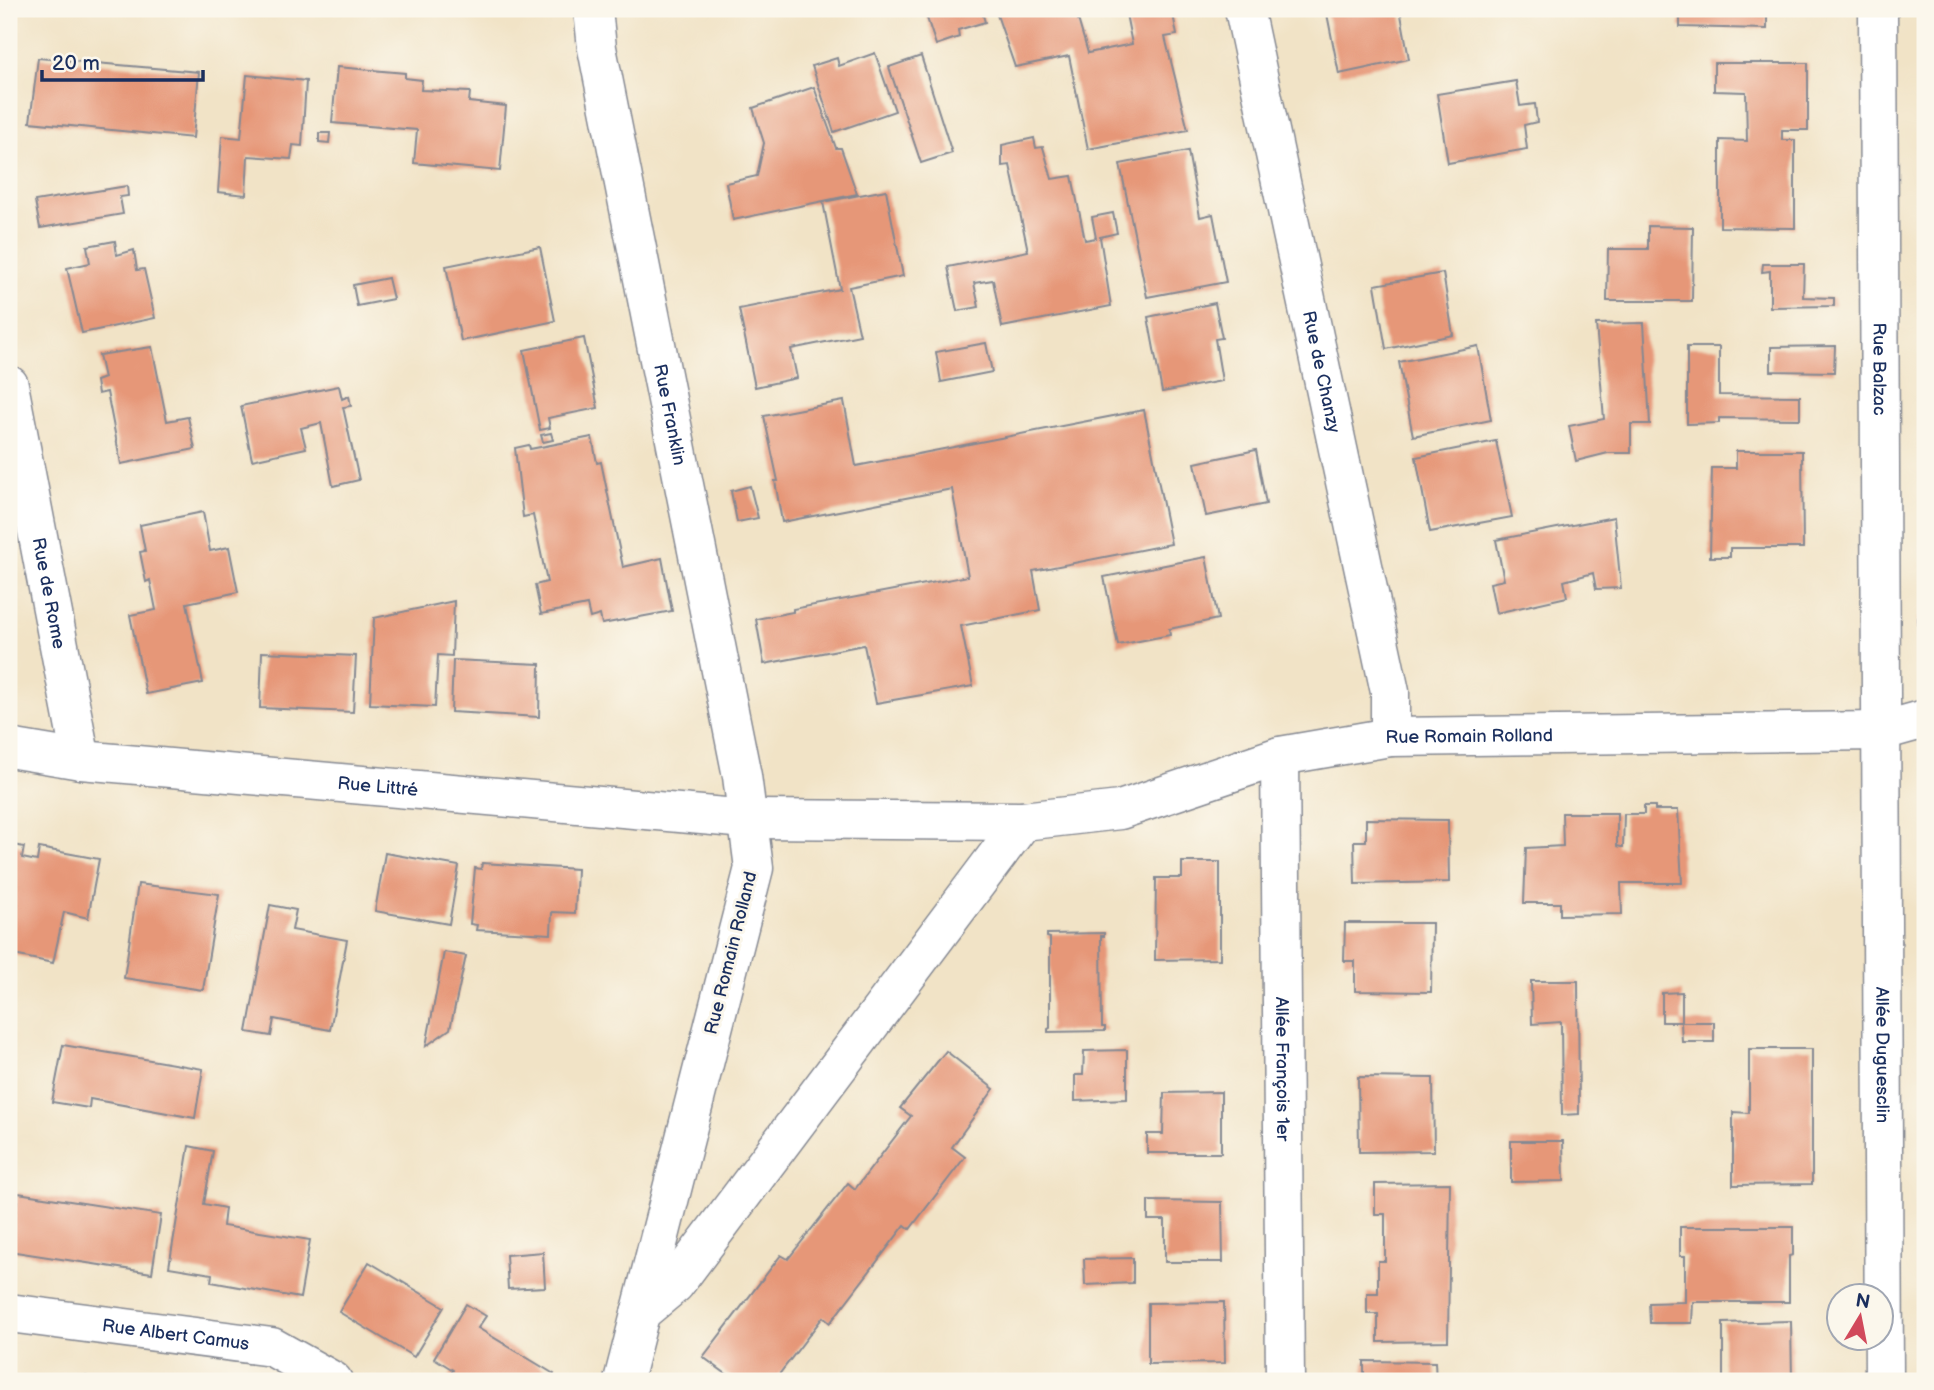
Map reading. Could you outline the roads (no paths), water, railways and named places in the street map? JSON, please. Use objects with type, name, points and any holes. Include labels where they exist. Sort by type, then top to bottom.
[{"type":"street","name":"Rue Franklin","points":[[593,9],[600,62],[740,762],[747,819]]},
{"type":"street","name":"Rue de Chanzy","points":[[1244,9],[1390,692],[1390,737]]},
{"type":"street","name":"Rue Balzac","points":[[1878,9],[1882,731]]},
{"type":"street","name":"Rue de Rome","points":[[9,385],[81,760]]},
{"type":"street","name":"Rue Romain Rolland","points":[[624,1381],[754,868],[747,819],[1023,821],[1121,810],[1280,756],[1390,737],[1882,731],[1925,719]]},
{"type":"street","name":"Allée Duguesclin","points":[[1882,731],[1884,1381]]},
{"type":"street","name":"Rue Littré","points":[[9,748],[81,760],[747,819]]},
{"type":"street","name":"Allée François 1er","points":[[1280,756],[1285,1381]]},
{"type":"street","points":[[640,1313],[675,1284],[1023,821]]},
{"type":"street","name":"Rue Albert Camus","points":[[9,1312],[273,1364],[333,1381]]}]
